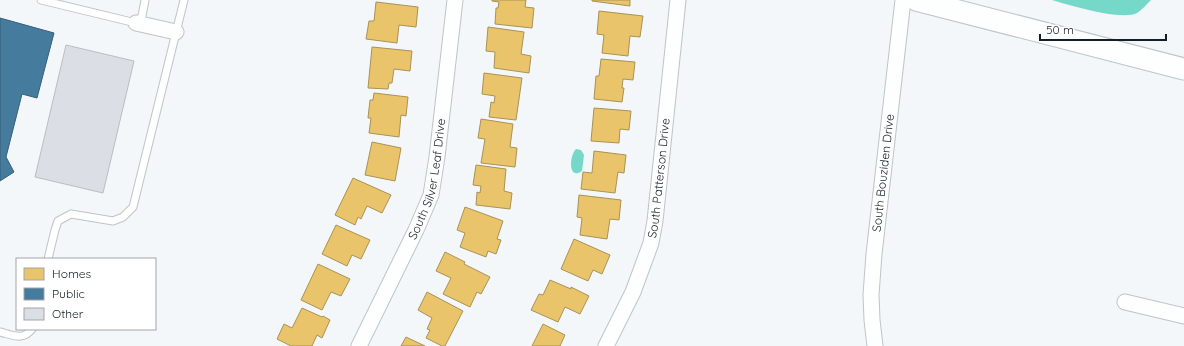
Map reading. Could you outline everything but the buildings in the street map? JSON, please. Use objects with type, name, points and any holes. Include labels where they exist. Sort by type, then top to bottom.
[{"type":"street","name":"South Silver Leaf Drive","points":[[359,346],[416,230],[431,195],[437,157],[455,0]]},
{"type":"street","name":"South Patterson Drive","points":[[606,346],[633,292],[651,243],[655,221],[678,0]]},
{"type":"street","name":"South Bouziden Drive","points":[[875,346],[871,295],[874,254],[903,0]]},
{"type":"street","points":[[916,0],[1184,70]]},
{"type":"street","points":[[136,23],[176,32]]},
{"type":"street","points":[[1125,302],[1184,316]]},
{"type":"lane","points":[[42,0],[136,23],[142,16],[145,0]]},
{"type":"lane","points":[[48,258],[58,221],[71,214],[113,220],[123,217],[133,207],[184,0]]},
{"type":"lane","points":[[0,332],[19,337],[28,335],[31,330]]},
{"type":"shaded area","points":[[1052,0],[1151,0],[1137,13],[1120,15],[1108,14]]},
{"type":"shaded area","points":[[576,149],[581,150],[584,155],[582,171],[574,173],[571,162]]}]
